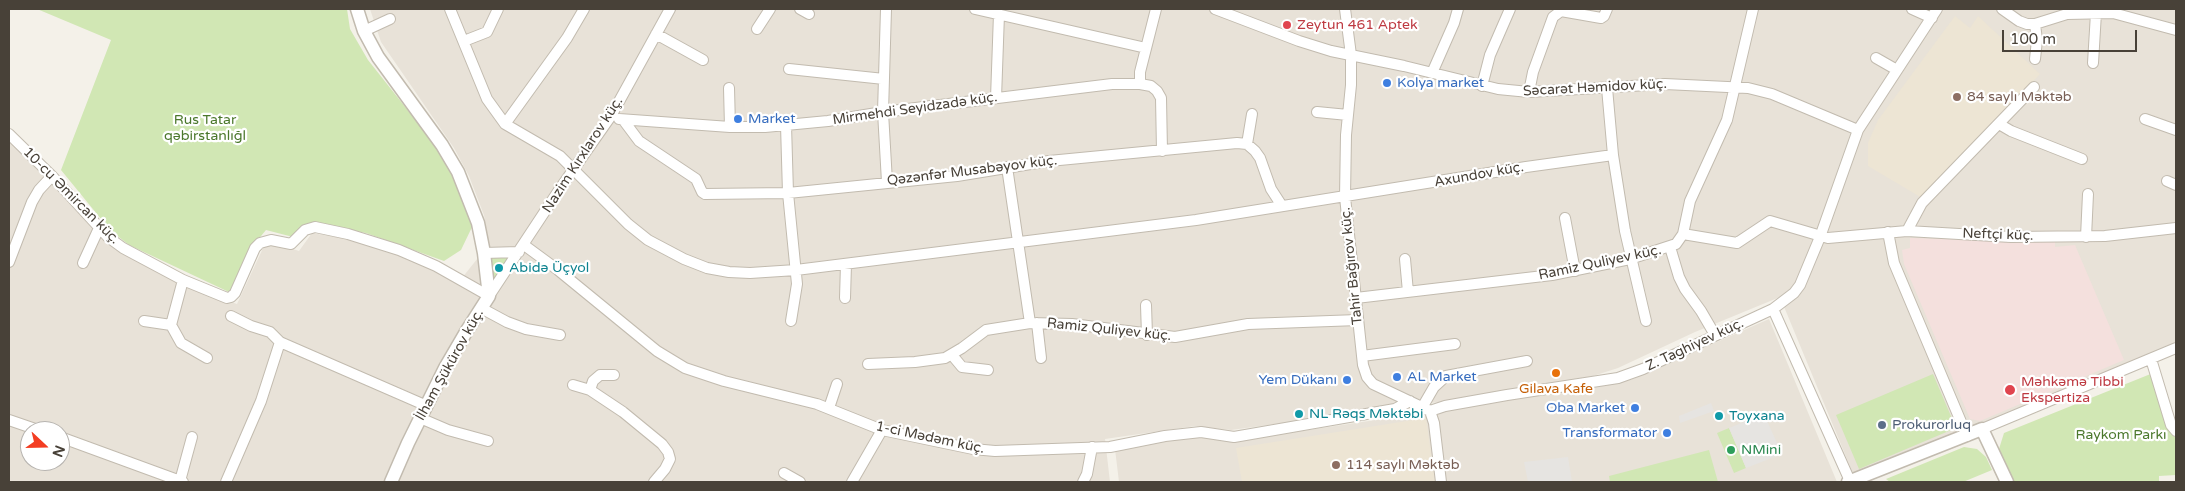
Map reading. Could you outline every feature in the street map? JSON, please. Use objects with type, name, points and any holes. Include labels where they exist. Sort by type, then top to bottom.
[{"type":"street","name":"İlham Şükürov küç.","points":[[357,9],[364,31],[378,57],[442,145],[458,172],[476,217],[484,253],[489,296],[445,368],[420,418],[392,482]]},
{"type":"street","points":[[450,9],[487,99],[505,124],[560,156],[575,169]]},
{"type":"street","points":[[464,41],[487,32],[498,9]]},
{"type":"street","points":[[505,124],[567,38],[584,9]]},
{"type":"street","name":"Nazim Kırxlarov küç.","points":[[489,296],[612,116],[670,9]]},
{"type":"street","points":[[756,29],[770,9]]},
{"type":"street","points":[[886,9],[883,112],[887,182]]},
{"type":"street","points":[[975,9],[1146,48]]},
{"type":"street","points":[[1156,9],[1146,48],[1140,84],[1151,86],[1161,98],[1162,151]]},
{"type":"street","name":"Səcarət Həmidov küç.","points":[[1215,9],[1236,13],[1299,41],[1482,86],[1528,92],[1665,84],[1758,90],[1858,130]]},
{"type":"street","name":"Tahir Bağırov küç.","points":[[1345,9],[1351,55],[1345,197],[1365,372],[1370,381],[1377,386],[1426,408]]},
{"type":"street","points":[[1432,73],[1454,23],[1458,9]]},
{"type":"street","points":[[1482,86],[1490,56],[1510,9]]},
{"type":"street","points":[[1528,92],[1553,16],[1561,11],[1601,18],[1607,9]]},
{"type":"street","points":[[1683,234],[1690,200],[1725,127],[1753,9]]},
{"type":"street","points":[[1912,9],[1934,13],[1858,130],[1820,237],[1800,285],[1794,293],[1773,309],[1849,482],[1982,430],[2176,348]]},
{"type":"street","points":[[2002,9],[2020,21],[2035,24],[2059,12],[2121,14],[2176,30]]},
{"type":"street","points":[[2093,63],[2096,13]]},
{"type":"street","points":[[996,98],[996,34],[999,14]]},
{"type":"street","points":[[364,31],[390,18]]},
{"type":"street","points":[[2035,24],[2037,40],[2035,59]]},
{"type":"street","points":[[656,34],[703,60]]},
{"type":"street","points":[[1876,58],[1897,70]]},
{"type":"street","points":[[789,69],[884,79]]},
{"type":"street","name":"Mirmehdi Seyidzadə küç.","points":[[612,116],[624,121],[730,127],[786,125],[828,122],[883,112],[1112,84],[1140,84]]},
{"type":"street","points":[[1907,231],[1922,203],[2034,87]]},
{"type":"street","points":[[729,88],[730,127]]},
{"type":"street","points":[[1607,88],[1613,155],[1630,259],[1646,321]]},
{"type":"street","points":[[1317,112],[1348,115]]},
{"type":"street","points":[[1252,114],[1247,144],[1260,158],[1271,189],[1282,206]]},
{"type":"street","points":[[2145,119],[2176,130]]},
{"type":"street","name":"Qəzənfər Musabəyov küç.","points":[[624,121],[640,141],[696,179],[702,192],[705,194],[788,192],[957,176],[1049,161],[1237,143],[1247,144]]},
{"type":"street","points":[[1999,124],[2011,131],[2082,159]]},
{"type":"street","points":[[786,125],[788,192],[796,270],[796,292],[791,321]]},
{"type":"street","name":"10-cu Əmircan küç.","points":[[9,134],[52,176],[99,228],[123,248],[183,280],[227,298],[235,294],[255,248],[260,243],[271,240],[291,244],[305,230],[315,227],[348,234],[399,250],[436,266],[489,296]]},
{"type":"street","name":"Axundov küç.","points":[[575,169],[628,224],[648,240],[677,256],[708,268],[750,273],[796,270],[1187,222],[1516,168],[1613,155]]},
{"type":"street","points":[[1007,167],[1018,242],[1041,358]]},
{"type":"street","points":[[9,262],[32,202],[52,176]]},
{"type":"street","points":[[2086,236],[2088,194]]},
{"type":"street","points":[[1565,218],[1575,271]]},
{"type":"street","name":"Neftçi küç.","points":[[1683,234],[1737,243],[1770,221],[1820,237],[1838,238],[1907,231],[2011,237],[2121,235],[2176,228]]},
{"type":"street","points":[[83,263],[99,228]]},
{"type":"street","points":[[1888,232],[1894,263],[1967,436]]},
{"type":"street","name":"Ramiz Quliyev küç.","points":[[1356,298],[1519,280],[1575,271],[1630,259],[1670,247],[1676,244],[1683,234]]},
{"type":"street","points":[[1670,247],[1679,278],[1715,335]]},
{"type":"street","points":[[484,253],[521,248]]},
{"type":"street","name":"1-ci Mədəm küç.","points":[[521,248],[558,270],[657,351],[685,368],[724,381],[794,396],[882,430],[985,451],[1110,447],[1165,436],[1201,432],[1234,437],[1395,410],[1410,401]]},
{"type":"street","points":[[1405,259],[1408,292]]},
{"type":"street","points":[[845,298],[846,264]]},
{"type":"street","points":[[183,280],[171,325],[181,343],[206,358]]},
{"type":"street","points":[[1146,305],[1147,335]]},
{"type":"street","points":[[481,308],[507,322],[526,329],[560,335]]},
{"type":"street","name":"Z. Taghiyev küç.","points":[[1426,408],[1618,378],[1643,369],[1773,309]]},
{"type":"street","points":[[231,316],[251,326],[270,332],[280,342],[426,406]]},
{"type":"street","name":"Ramiz Quliyev küç.","points":[[868,364],[915,362],[952,355],[986,330],[1033,323],[1072,324],[1147,335],[1186,336],[1248,324],[1358,320]]},
{"type":"street","points":[[144,321],[171,325]]},
{"type":"street","points":[[226,482],[261,401],[280,342]]},
{"type":"street","points":[[1362,356],[1455,344]]},
{"type":"street","points":[[952,355],[962,366],[988,370]]},
{"type":"street","points":[[2151,359],[2171,425],[2176,431]]},
{"type":"street","points":[[1441,482],[1434,422],[1426,408],[1434,387],[1446,376],[1527,361]]},
{"type":"street","points":[[590,390],[593,381],[600,375],[614,375]]},
{"type":"street","points":[[829,408],[837,384]]},
{"type":"street","points":[[573,385],[590,390],[624,412],[662,444],[668,452],[670,459],[654,482]]},
{"type":"street","points":[[420,418],[448,430],[488,441]]},
{"type":"street","points":[[852,482],[882,430]]},
{"type":"street","points":[[1982,430],[2007,482]]},
{"type":"street","points":[[70,441],[181,482],[192,437]]},
{"type":"street","points":[[1083,482],[1089,468],[1092,447]]},
{"type":"street","points":[[784,473],[800,482]]},
{"type":"shaded area","points":[[370,9],[2176,9],[2176,342],[2162,350],[1854,476],[1780,297],[1695,332],[1618,368],[1593,376],[1446,401],[1231,430],[1195,426],[1105,439],[1110,482],[9,482],[9,142],[61,190],[101,238],[123,253],[194,289],[237,304],[264,246],[274,243],[299,251],[312,233],[372,243],[436,270],[458,283],[489,244],[484,215],[469,176],[454,148],[381,42]]},
{"type":"shaded area","name":"84 saylı Məktəb","points":[[1955,16],[1970,28],[1978,16],[2040,74],[1922,198],[1868,166],[1868,143],[1878,120]]},
{"type":"shaded area","points":[[1910,238],[2055,242],[2055,247],[2075,245],[2124,360],[1980,421],[1970,419],[1904,264],[1902,250],[1910,248]]},
{"type":"shaded area","points":[[1769,319],[1837,482],[1119,482],[1115,449],[1194,436],[1235,441],[1596,387],[1633,379]]},
{"type":"shaded area","points":[[1711,403],[1714,411],[1680,423],[1679,416]]},
{"type":"shaded area","points":[[1764,414],[1782,454],[1746,468],[1729,428]]},
{"type":"shaded area","name":"114 saylı Məktəb","points":[[1426,418],[1435,482],[1242,482],[1236,448]]},
{"type":"shaded area","points":[[1568,457],[1572,482],[1528,482],[1524,462]]},
{"type":"green space","name":"Rus Tatar qəbirstanlığl","points":[[37,9],[347,9],[350,29],[368,60],[444,156],[457,177],[473,225],[461,250],[444,261],[366,233],[311,223],[293,237],[266,230],[252,247],[231,293],[129,245],[110,230],[61,170],[111,40]]},
{"type":"green space","points":[[490,258],[510,258],[492,283]]},
{"type":"green space","name":"Raykom Parkı","points":[[2153,373],[2167,423],[2171,434],[2176,438],[2176,475],[2159,476],[2159,482],[2014,482],[1999,449],[2004,433]]},
{"type":"green space","points":[[1933,374],[1956,428],[1859,469],[1836,415]]},
{"type":"green space","name":"NMini","points":[[1729,428],[1746,468],[1734,473],[1717,433]]},
{"type":"green space","points":[[1964,447],[1977,449],[1986,457],[1992,470],[1963,482],[1890,482],[1886,479]]},
{"type":"green space","points":[[1709,450],[1718,482],[1610,482],[1609,476]]},
{"type":"place","name":"Zeytun 461 Aptek","points":[[1287,25]]},
{"type":"place","name":"Kolya market","points":[[1387,83]]},
{"type":"place","name":"84 saylı Məktəb","points":[[1957,97]]},
{"type":"place","name":"Market","points":[[738,119]]},
{"type":"place","name":"Abidə Üçyol","points":[[499,268]]},
{"type":"place","name":"Gilava Kafe","points":[[1556,373]]},
{"type":"place","name":"AL Market","points":[[1397,377]]},
{"type":"place","name":"Yem Dükanı","points":[[1347,380]]},
{"type":"place","name":"Məhkəmə Tibbi Ekspertiza","points":[[2010,390]]},
{"type":"place","name":"Oba Market","points":[[1635,408]]},
{"type":"place","name":"NL Rəqs Məktəbi","points":[[1299,414]]},
{"type":"place","name":"Toyxana","points":[[1719,416]]},
{"type":"place","name":"Prokurorluq","points":[[1882,425]]},
{"type":"place","name":"Transformator","points":[[1667,433]]},
{"type":"place","name":"NMini","points":[[1731,450]]},
{"type":"place","name":"114 saylı Məktəb","points":[[1336,465]]}]
